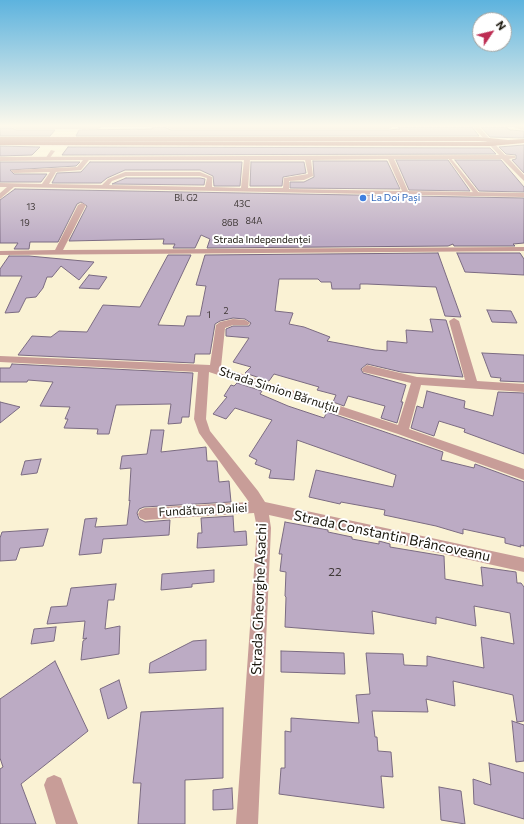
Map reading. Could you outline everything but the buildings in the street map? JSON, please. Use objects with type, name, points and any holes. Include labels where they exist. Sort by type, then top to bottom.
[{"type":"street","points":[[14,171],[79,169],[82,165]]},
{"type":"street","points":[[158,165],[205,175],[210,178],[208,190]]},
{"type":"street","points":[[104,187],[110,180],[125,174],[167,165]]},
{"type":"street","points":[[244,190],[246,165]]},
{"type":"street","points":[[286,191],[286,179],[304,178],[311,175],[309,165]]},
{"type":"street","points":[[393,165],[406,193]]},
{"type":"street","points":[[44,186],[54,170]]},
{"type":"street","points":[[519,170],[524,179]]},
{"type":"street","points":[[0,185],[524,195]]},
{"type":"street","points":[[0,197],[13,185]]},
{"type":"street","points":[[58,252],[82,205]]},
{"type":"street","name":"Strada Independenței","points":[[0,253],[524,249]]},
{"type":"street","points":[[454,321],[472,384]]},
{"type":"street","name":"Strada Gheorghe Asachi","points":[[245,323],[233,322],[223,324],[220,327],[209,369],[200,419],[205,433],[253,495],[260,507],[264,528],[247,824]]},
{"type":"street","name":"Strada Simion Bărnuțiu","points":[[0,360],[209,369],[402,431],[524,475]]},
{"type":"street","points":[[367,369],[417,381],[524,388]]},
{"type":"street","points":[[402,431],[417,381]]},
{"type":"street","name":"Fundătura Daliei","points":[[145,514],[260,507]]},
{"type":"street","name":"Strada Constantin Brâncoveanu","points":[[260,507],[524,565]]},
{"type":"street","points":[[54,784],[67,824]]},
{"type":"lane","points":[[455,165],[477,194]]},
{"type":"place","name":"La Doi Pași","points":[[363,198]]}]
